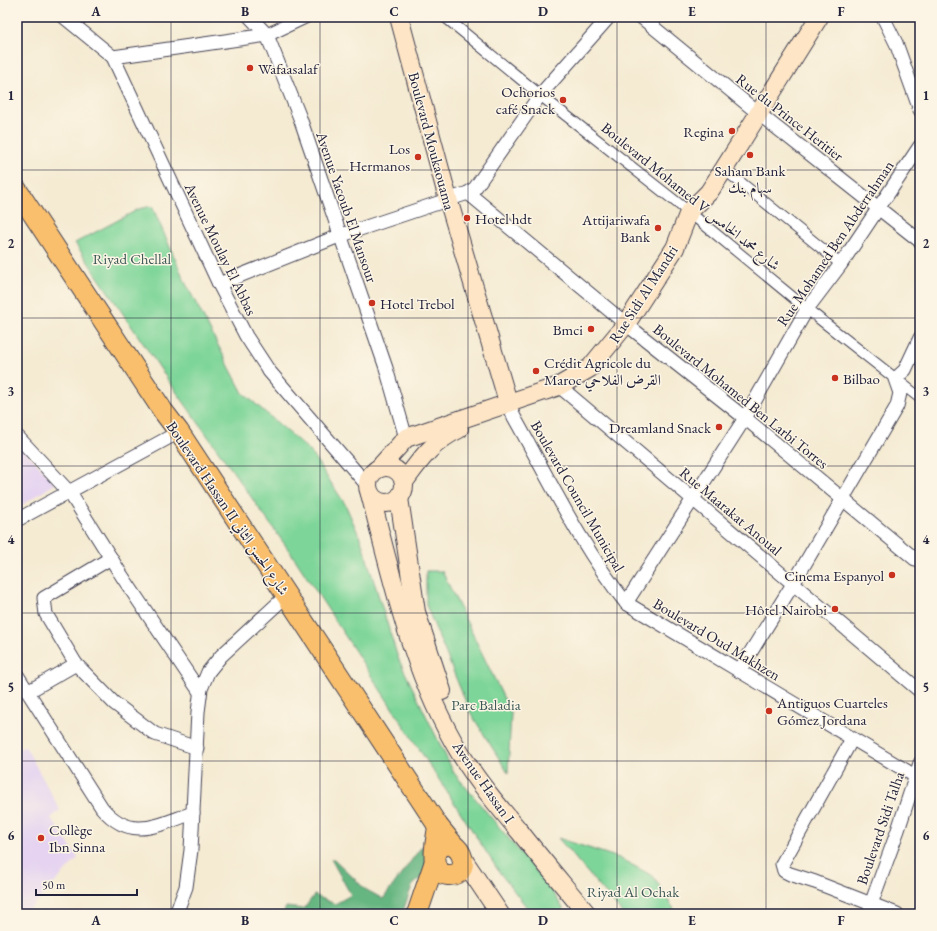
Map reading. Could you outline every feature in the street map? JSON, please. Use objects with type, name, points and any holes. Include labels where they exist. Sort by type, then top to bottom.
[{"type":"main road","name":"Boulevard Moukaouama","points":[[399,17],[448,199],[508,402]]},
{"type":"main road","name":"Rue Sidi Al Mandri","points":[[378,468],[406,438],[482,413],[508,402],[559,386],[590,368],[626,324],[675,248],[689,212],[709,192],[819,17]]},
{"type":"main road","name":"Boulevard Hassan II شارع الحسن الثاني","points":[[17,190],[163,411],[179,432],[438,826],[449,862],[482,886],[500,914]]},
{"type":"main road","name":"Rue Sidi Al Mandri","points":[[402,486],[430,447],[448,434],[475,420],[482,413]]},
{"type":"main road","points":[[402,486],[395,469],[389,467],[378,468],[370,476],[369,490],[380,502],[387,503],[402,486],[408,449],[406,438]]},
{"type":"main road","name":"Avenue Hassan I","points":[[402,486],[416,612],[444,696],[468,745],[502,795],[589,913]]},
{"type":"main road","name":"Avenue Hassan I","points":[[369,490],[393,581],[419,665],[460,753],[496,802],[589,913]]},
{"type":"main road","points":[[417,914],[449,862]]},
{"type":"main road","points":[[432,914],[440,885],[449,862]]},
{"type":"street","name":"Avenue Moulay El Abbas","points":[[64,17],[113,57],[219,284],[246,336],[269,371],[369,490]]},
{"type":"street","points":[[250,17],[267,35]]},
{"type":"street","points":[[113,57],[267,35],[305,17]]},
{"type":"street","name":"Boulevard Mohamed V شارع محمد الخامس","points":[[445,17],[540,95],[689,212],[807,309],[900,374],[920,398]]},
{"type":"street","points":[[219,284],[339,236],[468,193],[475,188],[540,95],[609,17]]},
{"type":"street","name":"Rue du Prince Heritier","points":[[641,17],[758,113],[920,240]]},
{"type":"street","points":[[888,19],[920,110]]},
{"type":"street","name":"Avenue Yacoub El Mansour","points":[[267,35],[300,118],[339,236],[386,368],[406,438]]},
{"type":"street","name":"Rue Mohamed Ben Abderrahman","points":[[626,603],[745,418],[807,309],[842,264],[920,146]]},
{"type":"street","points":[[724,169],[842,264]]},
{"type":"street","name":"Boulevard Mohamed Ben Larbi Torres","points":[[468,193],[626,324],[745,418],[915,559],[920,560]]},
{"type":"street","points":[[739,671],[793,584],[897,406],[900,393],[900,374],[920,338]]},
{"type":"street","name":"Rue Maarakat Anoual","points":[[559,386],[920,691]]},
{"type":"street","name":"Boulevard Council Municipal","points":[[508,402],[514,416],[604,574],[626,603]]},
{"type":"street","points":[[17,520],[70,493],[162,440],[179,432]]},
{"type":"street","points":[[17,436],[70,493],[111,558],[200,692]]},
{"type":"street","points":[[111,558],[44,598],[46,614],[76,664],[114,703],[155,734],[197,748]]},
{"type":"street","points":[[176,914],[186,887],[191,850],[200,692],[208,672],[221,656],[286,596]]},
{"type":"street","name":"Boulevard Oud Makhzen","points":[[626,603],[915,776]]},
{"type":"street","points":[[27,690],[31,690],[76,664]]},
{"type":"street","points":[[17,675],[102,808],[112,820],[121,826],[141,829],[193,813]]},
{"type":"street","points":[[852,739],[782,864],[784,871],[790,874],[897,914]]},
{"type":"street","name":"Boulevard Sidi Talha","points":[[871,904],[920,764]]},
{"type":"shaded area","points":[[17,442],[55,484],[17,508]]},
{"type":"shaded area","name":"Collège Ibn Sinna","points":[[25,746],[60,810],[51,818],[78,858],[25,914],[17,914],[17,750]]},
{"type":"green space","name":"Riyad Chellal","points":[[152,206],[186,284],[243,393],[310,451],[345,504],[361,540],[398,658],[454,773],[550,888],[564,910],[560,914],[532,914],[500,873],[293,556],[168,380],[75,243],[139,209]]},
{"type":"green space","name":"Parc Baladia","points":[[426,571],[442,571],[511,713],[508,773],[470,712],[426,605]]},
{"type":"green space","name":"Riyad Al Ochak","points":[[558,838],[619,858],[653,876],[677,914],[623,914]]},
{"type":"green space","points":[[422,846],[428,856],[424,875],[412,886],[402,914],[283,914],[286,907],[304,909],[314,895],[335,904],[351,895],[331,859],[334,859],[365,889],[383,899]]},
{"type":"place","name":"Wafaasalaf","points":[[250,68]]},
{"type":"place","name":"Ochorios café Snack","points":[[563,100]]},
{"type":"place","name":"Regina","points":[[732,131]]},
{"type":"place","name":"Saham Bank سهام بنك","points":[[750,155]]},
{"type":"place","name":"Los Hermanos","points":[[418,157]]},
{"type":"place","name":"Hotel hdt","points":[[467,218]]},
{"type":"place","name":"Attijariwafa Bank","points":[[658,228]]},
{"type":"place","name":"Hotel Trebol","points":[[372,303]]},
{"type":"place","name":"Bmci","points":[[591,329]]},
{"type":"place","name":"Crédit Agricole du Maroc القرض الفلاحي","points":[[536,371]]},
{"type":"place","name":"Bilbao","points":[[835,378]]},
{"type":"place","name":"Dreamland Snack","points":[[719,427]]},
{"type":"place","name":"Cinema Espanyol","points":[[892,575]]},
{"type":"place","name":"Hôtel Nairobi","points":[[835,609]]},
{"type":"place","name":"Antiguos Cuarteles Gómez Jordana","points":[[769,711]]},
{"type":"place","name":"Collège Ibn Sinna","points":[[41,838]]}]
